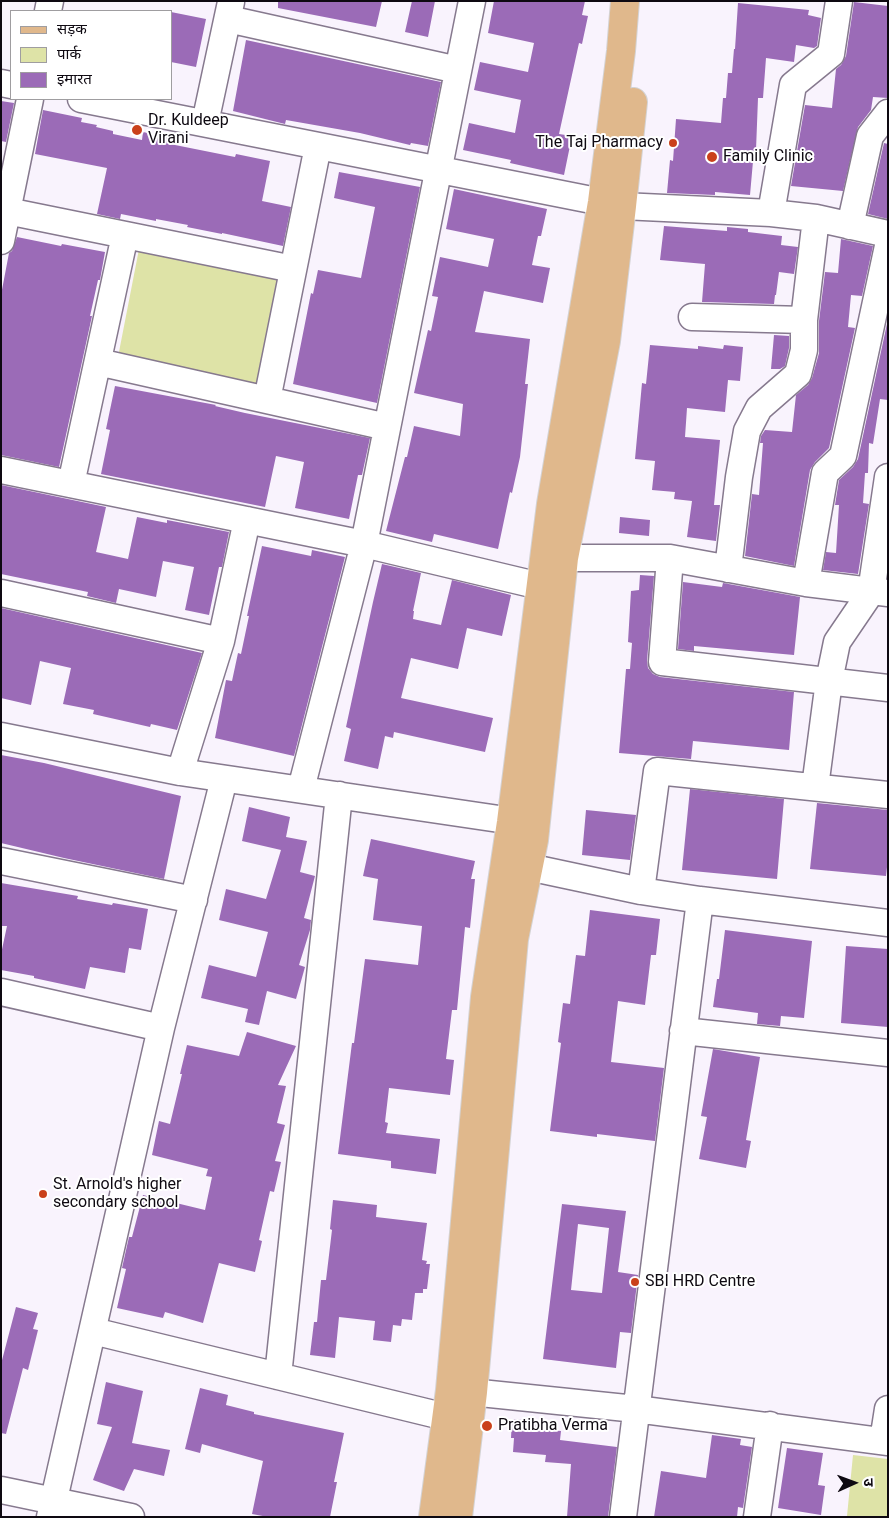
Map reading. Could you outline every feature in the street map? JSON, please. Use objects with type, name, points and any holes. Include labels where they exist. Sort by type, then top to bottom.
[{"type":"main road","points":[[458,1517],[462,1391],[514,939],[517,864],[564,558],[606,341],[612,204],[625,1]]},
{"type":"main road","points":[[523,823],[540,586],[551,504],[612,204],[643,1]]},
{"type":"main road","points":[[434,1517],[446,1417],[462,1391]]},
{"type":"street","points":[[301,789],[364,544],[472,1]]},
{"type":"street","points":[[770,213],[793,85],[831,54],[839,1]]},
{"type":"street","points":[[205,123],[230,10],[458,70]]},
{"type":"street","points":[[1,241],[30,100]]},
{"type":"street","points":[[86,100],[612,204],[770,213],[816,218],[888,234]]},
{"type":"street","points":[[850,226],[870,136],[888,113]]},
{"type":"street","points":[[266,400],[318,146]]},
{"type":"street","points":[[7,211],[293,269]]},
{"type":"street","points":[[728,569],[739,477],[747,431],[759,408],[798,374],[804,350],[804,320],[816,218]]},
{"type":"street","points":[[71,484],[125,235]]},
{"type":"street","points":[[806,583],[825,472],[843,456],[888,246]]},
{"type":"street","points":[[692,317],[804,320]]},
{"type":"street","points":[[98,362],[387,427]]},
{"type":"street","points":[[1,470],[364,544],[540,586]]},
{"type":"street","points":[[815,787],[829,681],[837,642],[879,593],[888,476]]},
{"type":"street","points":[[180,772],[221,641],[247,520]]},
{"type":"street","points":[[564,558],[670,558],[806,583],[879,593]]},
{"type":"street","points":[[670,558],[662,662],[888,688]]},
{"type":"street","points":[[1,593],[221,641]]},
{"type":"street","points":[[1,736],[180,772],[523,823]]},
{"type":"street","points":[[641,890],[658,771],[888,795]]},
{"type":"street","points":[[52,1508],[161,1028],[224,779]]},
{"type":"street","points":[[278,1376],[339,795]]},
{"type":"street","points":[[1,861],[194,900]]},
{"type":"street","points":[[517,864],[641,890],[700,900],[888,924]]},
{"type":"street","points":[[623,1517],[700,900]]},
{"type":"street","points":[[1,992],[161,1028]]},
{"type":"street","points":[[683,1031],[888,1053]]},
{"type":"street","points":[[93,1331],[446,1417]]},
{"type":"street","points":[[462,1391],[636,1409],[886,1442],[888,1409]]},
{"type":"street","points":[[757,1517],[770,1426]]},
{"type":"street","points":[[1,1490],[52,1508],[131,1517]]},
{"type":"green space","points":[[139,249],[280,276],[259,385],[118,357]]},
{"type":"green space","points":[[853,1455],[888,1459],[888,1517],[847,1516]]},
{"type":"building","points":[[278,1],[382,1],[376,27],[278,8]]},
{"type":"building","points":[[412,1],[435,1],[428,37],[405,32]]},
{"type":"building","points":[[494,1],[585,1],[582,15],[588,16],[582,44],[579,43],[559,134],[572,136],[564,175],[510,163],[511,160],[463,150],[469,123],[515,133],[521,100],[474,90],[480,62],[528,72],[534,43],[488,33]]},
{"type":"building","points":[[854,2],[888,6],[888,98],[873,97],[871,110],[858,127],[843,191],[791,186],[805,105],[832,108],[836,69],[841,65],[846,56]]},
{"type":"building","points":[[738,3],[809,10],[808,15],[821,18],[817,46],[814,48],[796,45],[794,62],[766,58],[763,98],[758,98],[756,150],[754,150],[750,195],[715,192],[715,195],[667,193],[670,160],[673,161],[676,119],[721,123],[728,73],[732,73]]},
{"type":"building","points":[[172,12],[206,19],[196,67],[172,62]]},
{"type":"building","points":[[246,40],[441,82],[428,146],[411,143],[410,145],[360,133],[286,120],[285,124],[233,111]]},
{"type":"building","points":[[1,101],[14,103],[6,142],[1,141]]},
{"type":"building","points":[[43,110],[82,118],[81,122],[113,131],[113,134],[142,140],[143,132],[171,138],[170,144],[235,157],[236,154],[270,161],[262,201],[291,207],[283,246],[156,219],[156,221],[121,214],[120,219],[97,214],[107,168],[35,154]]},
{"type":"building","points":[[884,143],[888,144],[888,219],[868,214]]},
{"type":"building","points":[[339,172],[420,187],[377,403],[293,384],[311,293],[313,294],[318,270],[361,278],[375,207],[334,198]]},
{"type":"building","points":[[454,189],[547,209],[541,236],[538,236],[532,265],[550,268],[543,303],[484,291],[475,332],[530,339],[525,384],[528,384],[520,457],[512,493],[510,492],[498,549],[434,534],[432,542],[386,531],[414,426],[460,436],[463,404],[414,393],[428,330],[431,331],[438,297],[432,296],[440,257],[488,267],[494,239],[446,229]]},
{"type":"building","points":[[664,226],[727,231],[727,227],[748,229],[748,232],[782,236],[781,245],[798,247],[794,274],[779,272],[774,304],[702,302],[705,264],[660,260]]},
{"type":"building","points":[[17,237],[105,252],[59,467],[1,455],[1,295],[9,253],[12,251]]},
{"type":"building","points":[[841,239],[873,246],[862,296],[851,295],[848,327],[855,328],[829,448],[810,470],[794,566],[745,556],[752,494],[759,495],[763,443],[760,443],[761,436],[765,430],[792,432],[796,395],[808,385],[812,378],[819,353],[819,321],[825,272],[838,273]]},
{"type":"building","points":[[888,319],[888,400],[880,399],[873,444],[869,443],[868,473],[865,473],[863,503],[869,504],[858,574],[823,570],[826,552],[836,553],[839,505],[835,505],[839,480],[853,467],[858,459]]},
{"type":"building","points":[[774,335],[789,336],[789,348],[785,366],[780,369],[771,369]]},
{"type":"building","points":[[650,345],[698,349],[698,346],[723,349],[724,345],[743,347],[740,381],[728,380],[725,412],[687,408],[685,437],[720,440],[714,505],[720,505],[716,541],[687,537],[692,501],[674,499],[675,492],[652,490],[655,461],[635,459],[642,383],[646,384]]},
{"type":"building","points":[[115,386],[216,405],[245,413],[370,438],[362,475],[358,475],[349,519],[295,508],[304,462],[276,456],[265,507],[101,474],[110,430],[106,429]]},
{"type":"building","points":[[1,485],[106,507],[96,552],[128,559],[137,517],[167,523],[167,520],[229,532],[222,567],[219,567],[209,615],[185,610],[194,567],[163,561],[156,597],[119,589],[116,603],[87,596],[88,592],[1,574]]},
{"type":"building","points":[[620,517],[650,520],[649,536],[619,533]]},
{"type":"building","points":[[262,546],[311,556],[312,550],[345,557],[294,756],[215,738],[226,680],[232,681],[238,653],[241,654]]},
{"type":"building","points":[[382,564],[421,573],[413,619],[441,625],[452,580],[511,595],[502,636],[467,628],[458,669],[411,658],[401,698],[493,718],[485,752],[394,732],[393,738],[385,736],[378,769],[344,761],[351,729],[346,727]]},
{"type":"building","points":[[640,575],[654,576],[647,661],[648,668],[653,674],[660,677],[794,692],[789,750],[693,741],[691,759],[619,753],[626,669],[630,669],[632,643],[628,642],[631,591],[639,590]]},
{"type":"building","points":[[683,582],[722,587],[723,583],[800,597],[794,655],[694,646],[694,651],[678,649]]},
{"type":"building","points":[[1,608],[202,653],[177,730],[151,724],[150,727],[93,714],[94,710],[63,704],[71,668],[40,661],[31,705],[1,698]]},
{"type":"building","points":[[1,755],[44,763],[181,796],[164,879],[1,843]]},
{"type":"building","points":[[690,789],[784,799],[777,879],[682,870]]},
{"type":"building","points":[[817,803],[888,810],[886,876],[810,869]]},
{"type":"building","points":[[249,807],[290,817],[286,837],[307,841],[300,872],[315,876],[304,918],[311,920],[310,930],[299,965],[305,967],[296,999],[267,991],[259,1025],[245,1022],[248,1009],[201,998],[209,965],[256,977],[268,932],[219,920],[226,889],[266,899],[281,850],[242,841]]},
{"type":"building","points":[[586,810],[636,815],[630,860],[582,855]]},
{"type":"building","points":[[371,839],[475,861],[471,879],[475,879],[470,928],[465,927],[457,1010],[452,1010],[446,1059],[454,1060],[450,1095],[389,1088],[385,1122],[388,1123],[386,1133],[440,1139],[436,1174],[391,1168],[391,1161],[338,1154],[365,959],[418,965],[422,926],[373,920],[378,879],[363,876]]},
{"type":"building","points":[[1,883],[78,896],[77,899],[148,909],[141,950],[129,948],[125,973],[90,967],[85,989],[1,970],[1,954],[7,926],[1,926]]},
{"type":"building","points":[[590,910],[660,919],[656,955],[651,955],[645,1005],[618,1001],[611,1062],[664,1068],[655,1141],[597,1134],[597,1137],[550,1131],[561,1043],[558,1042],[563,1003],[570,1004],[576,955],[585,956]]},
{"type":"building","points":[[725,930],[812,941],[804,1018],[781,1016],[780,1026],[757,1024],[758,1013],[713,1007],[717,979],[719,979]]},
{"type":"building","points":[[846,946],[888,949],[888,1027],[841,1023]]},
{"type":"building","points":[[247,1032],[296,1046],[278,1085],[286,1086],[277,1123],[285,1125],[275,1161],[281,1162],[274,1192],[270,1191],[259,1240],[262,1241],[255,1272],[219,1263],[203,1323],[165,1312],[163,1318],[117,1308],[126,1269],[122,1268],[129,1237],[132,1237],[143,1195],[205,1210],[212,1177],[206,1176],[208,1169],[152,1155],[159,1121],[170,1124],[187,1045],[239,1056]]},
{"type":"building","points":[[713,1049],[760,1057],[746,1140],[751,1141],[746,1168],[699,1159],[707,1117],[701,1116]]},
{"type":"building","points":[[333,1200],[377,1205],[376,1217],[427,1223],[422,1260],[427,1261],[426,1264],[430,1264],[427,1289],[423,1289],[423,1293],[415,1293],[412,1320],[402,1319],[401,1326],[393,1325],[391,1342],[373,1340],[375,1321],[339,1317],[335,1358],[310,1355],[314,1322],[317,1322],[321,1280],[326,1280],[332,1230],[330,1229]]},
{"type":"building","name":"SBI HRD Centre","points":[[562,1204],[626,1211],[618,1272],[638,1275],[631,1333],[620,1332],[616,1368],[543,1359]],"holes":[[[578,1224],[609,1228],[602,1293],[571,1290]]]},
{"type":"building","points":[[16,1307],[38,1313],[33,1329],[38,1330],[28,1370],[23,1368],[6,1434],[1,1433],[1,1364]]},
{"type":"building","points":[[106,1382],[143,1391],[132,1443],[170,1450],[164,1476],[134,1469],[124,1491],[93,1480],[112,1427],[97,1424]]},
{"type":"building","points":[[200,1388],[228,1395],[226,1405],[254,1412],[254,1414],[344,1433],[334,1482],[337,1482],[330,1517],[268,1517],[252,1514],[263,1461],[202,1444],[200,1453],[185,1449]]},
{"type":"building","points":[[512,1419],[537,1421],[537,1429],[561,1431],[560,1440],[617,1447],[608,1517],[567,1517],[571,1464],[545,1462],[546,1455],[513,1452],[514,1438],[511,1438]]},
{"type":"building","points":[[712,1435],[741,1439],[740,1445],[752,1447],[743,1508],[738,1507],[737,1517],[654,1517],[661,1471],[706,1478]]},
{"type":"building","points":[[787,1448],[823,1453],[818,1485],[825,1486],[821,1515],[778,1508]]},
{"type":"place","name":"Dr. Kuldeep Virani","points":[[137,130]]},
{"type":"place","name":"The Taj Pharmacy","points":[[673,143]]},
{"type":"place","name":"Family Clinic","points":[[712,157]]},
{"type":"place","name":"St. Arnold's higher secondary school","points":[[43,1194]]},
{"type":"place","name":"SBI HRD Centre","points":[[635,1282]]},
{"type":"place","name":"Pratibha Verma","points":[[487,1426]]}]
